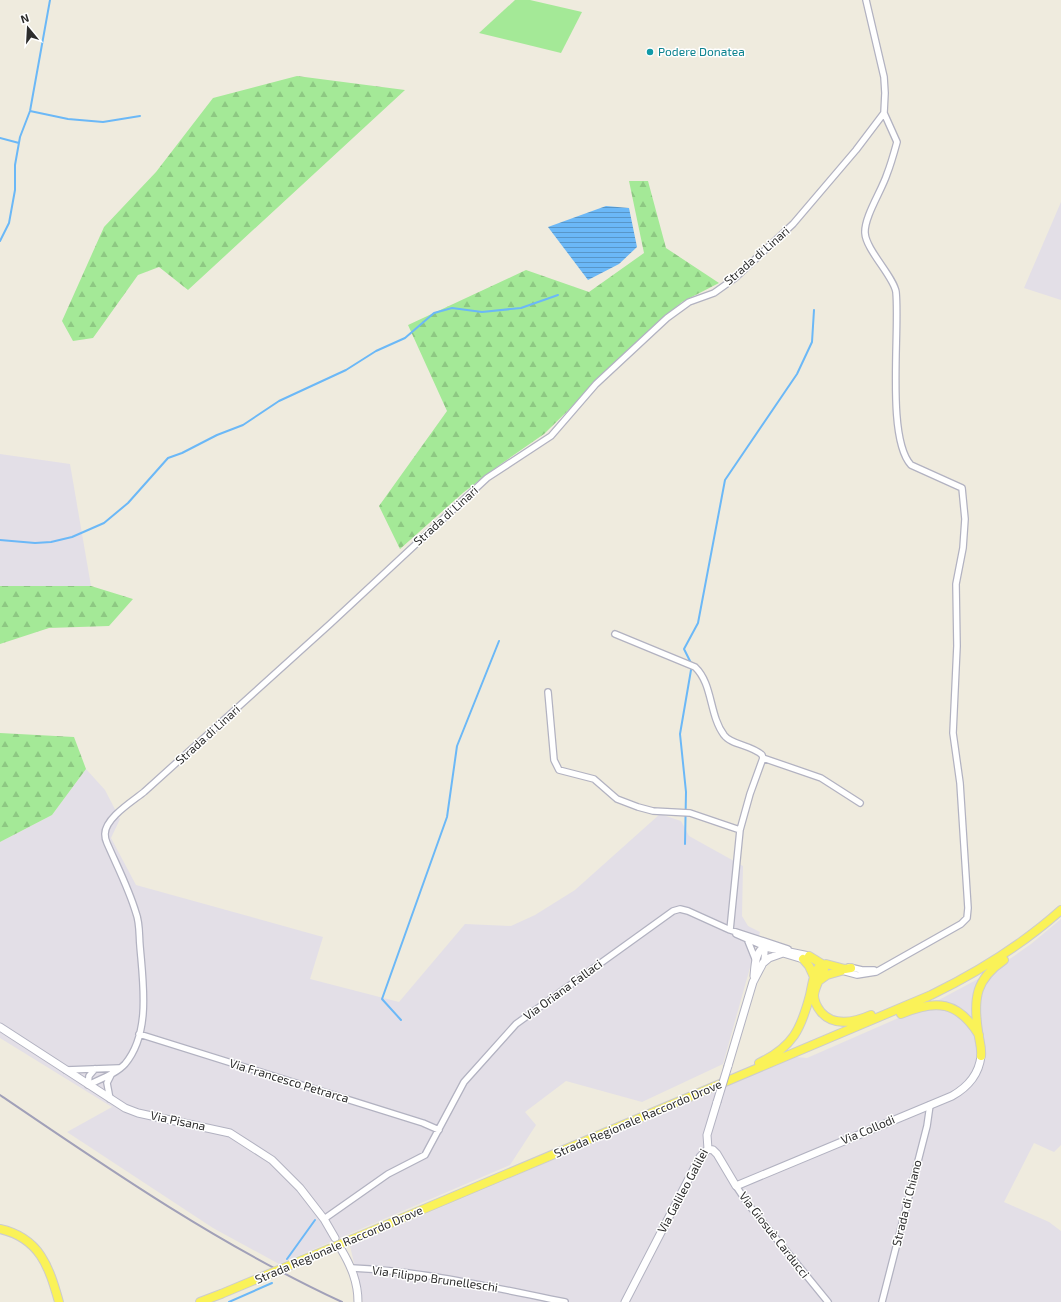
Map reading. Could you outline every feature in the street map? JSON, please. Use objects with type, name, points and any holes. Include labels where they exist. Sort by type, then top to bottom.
[{"type":"main road","name":"Strada Regionale Raccordo Drove","points":[[200,1302],[798,1052],[918,1000],[964,978],[998,957],[1061,910]]},
{"type":"main road","points":[[981,1056],[975,1002],[983,980],[992,969],[1036,937],[1048,921]]},
{"type":"main road","points":[[805,956],[809,966],[817,978]]},
{"type":"main road","points":[[805,956],[822,964],[828,964],[845,969],[851,968]]},
{"type":"main road","points":[[822,964],[816,970],[817,978],[814,996],[818,1008],[828,1018],[847,1022],[864,1018],[942,984],[964,978]]},
{"type":"main road","points":[[817,978],[841,970]]},
{"type":"main road","points":[[692,1096],[711,1083],[763,1061],[784,1048],[801,1025],[817,978]]},
{"type":"main road","points":[[798,1052],[823,1047],[907,1011],[931,1004],[946,1006],[958,1011],[970,1022],[979,1035]]},
{"type":"main road","points":[[0,1229],[24,1239],[38,1251],[50,1270],[59,1302]]},
{"type":"main road","points":[[210,1302],[221,1294]]},
{"type":"street","points":[[822,964],[855,974],[876,972],[961,924],[967,918],[968,908],[960,783],[953,733],[957,646],[956,584],[963,548],[965,519],[962,488],[910,465],[906,460],[899,438],[896,363],[896,291],[865,234],[868,220],[888,174],[897,142],[884,112],[884,77],[866,0]]},
{"type":"street","name":"Strada di Linari","points":[[88,1085],[119,1068],[132,1053],[139,1034],[142,1018],[143,1000],[137,914],[106,844],[105,834],[107,826],[115,816],[144,792],[330,624],[486,478],[551,436],[596,384],[667,318],[689,302],[725,286],[762,254],[813,203],[856,150],[884,112]]},
{"type":"street","points":[[615,634],[695,667],[702,677],[716,721],[726,738],[759,753],[763,758],[821,778],[860,802]]},
{"type":"street","points":[[548,692],[554,760],[559,770],[594,779],[617,799],[638,807],[653,811],[690,812],[740,830]]},
{"type":"street","points":[[730,930],[740,830],[750,794],[763,758]]},
{"type":"street","name":"Via Oriana Fallaci","points":[[324,1219],[388,1174],[426,1155],[464,1082],[516,1024],[665,916],[680,909],[688,911],[730,930]]},
{"type":"street","points":[[730,930],[805,956]]},
{"type":"street","points":[[730,930],[748,941],[764,947],[783,953],[805,956]]},
{"type":"street","points":[[753,982],[764,962],[764,947],[755,938]]},
{"type":"street","points":[[748,941],[756,961]]},
{"type":"street","points":[[753,982],[756,961],[760,951],[764,947],[770,946],[851,968],[866,970],[882,968]]},
{"type":"street","points":[[764,962],[783,953]]},
{"type":"street","name":"Via Galileo Galilei","points":[[625,1302],[700,1156],[708,1149],[707,1138],[753,982]]},
{"type":"street","name":"Via Pisana","points":[[0,1027],[110,1099],[138,1113],[230,1133],[272,1160],[300,1188],[324,1219],[335,1238]]},
{"type":"street","name":"Via Francesco Petrarca","points":[[139,1034],[423,1123],[439,1130]]},
{"type":"street","name":"Via Collodi","points":[[736,1186],[954,1095],[966,1086],[977,1072],[981,1056]]},
{"type":"street","points":[[66,1070],[119,1068]]},
{"type":"street","points":[[88,1085],[89,1076],[95,1069]]},
{"type":"street","points":[[110,1099],[107,1083],[112,1073]]},
{"type":"street","name":"Strada di Chiano","points":[[882,1302],[928,1122],[930,1105]]},
{"type":"street","name":"Via Giosuè Carducci","points":[[708,1149],[713,1150],[717,1154],[748,1204],[828,1302]]},
{"type":"street","points":[[341,1249],[352,1268],[358,1292],[358,1302]]},
{"type":"street","name":"Via Filippo Brunelleschi","points":[[352,1268],[390,1271],[456,1281],[565,1302]]},
{"type":"shaded area","points":[[1061,202],[1061,300],[1024,288]]},
{"type":"shaded area","points":[[0,454],[70,464],[91,586],[0,586]]},
{"type":"shaded area","points":[[86,769],[105,790],[120,819],[111,838],[136,885],[323,937],[310,979],[399,1002],[465,924],[511,926],[535,915],[575,890],[660,814],[681,821],[689,836],[743,866],[742,916],[748,926],[760,932],[723,1064],[642,1102],[566,1081],[525,1112],[536,1125],[510,1165],[279,1264],[213,1228],[67,1132],[112,1107],[0,1038],[0,842],[52,815]]},
{"type":"shaded area","points":[[1061,919],[1061,1145],[1054,1152],[1034,1143],[1004,1202],[1049,1222],[1061,1231],[1061,1302],[363,1302],[350,1246],[796,1057],[807,1058],[935,1002],[980,978],[1004,963],[1031,944]]},
{"type":"green space","points":[[515,0],[530,0],[582,12],[561,53],[479,33]]},
{"type":"green space","points":[[297,76],[405,90],[188,290],[159,267],[138,275],[93,338],[73,341],[62,321],[104,227],[156,172],[213,98]]},
{"type":"green space","points":[[629,181],[648,181],[666,248],[719,283],[682,302],[655,325],[544,434],[464,492],[400,549],[379,506],[447,411],[408,325],[526,270],[589,292],[644,253]]},
{"type":"green space","points":[[0,586],[91,586],[133,599],[109,626],[49,628],[0,644]]},
{"type":"green space","points":[[0,733],[74,737],[86,769],[52,815],[0,842]]},
{"type":"water","points":[[606,206],[629,208],[637,247],[619,264],[588,280],[548,227]]},
{"type":"waterway","points":[[0,241],[9,223],[15,190],[15,165],[20,137],[30,111],[50,0]]},
{"type":"waterway","points":[[30,111],[68,119],[103,122],[140,116]]},
{"type":"waterway","points":[[0,138],[19,143]]},
{"type":"waterway","points":[[0,540],[35,543],[51,542],[72,537],[104,523],[128,503],[168,458],[182,453],[217,435],[243,425],[279,401],[346,370],[376,351],[405,338],[434,313],[452,308],[482,312],[521,308],[558,295]]},
{"type":"waterway","points":[[691,663],[684,649],[698,623],[725,480],[797,374],[812,342],[814,310]]},
{"type":"waterway","points":[[401,1020],[382,999],[447,817],[457,746],[499,641]]},
{"type":"waterway","points":[[685,844],[686,792],[680,734],[691,670]]},
{"type":"waterway","points":[[287,1259],[315,1220]]},
{"type":"waterway","points":[[229,1302],[272,1283]]},
{"type":"railway","points":[[0,1095],[167,1206],[253,1257],[342,1302]]},
{"type":"place","name":"Podere Donatea","points":[[650,52]]}]
